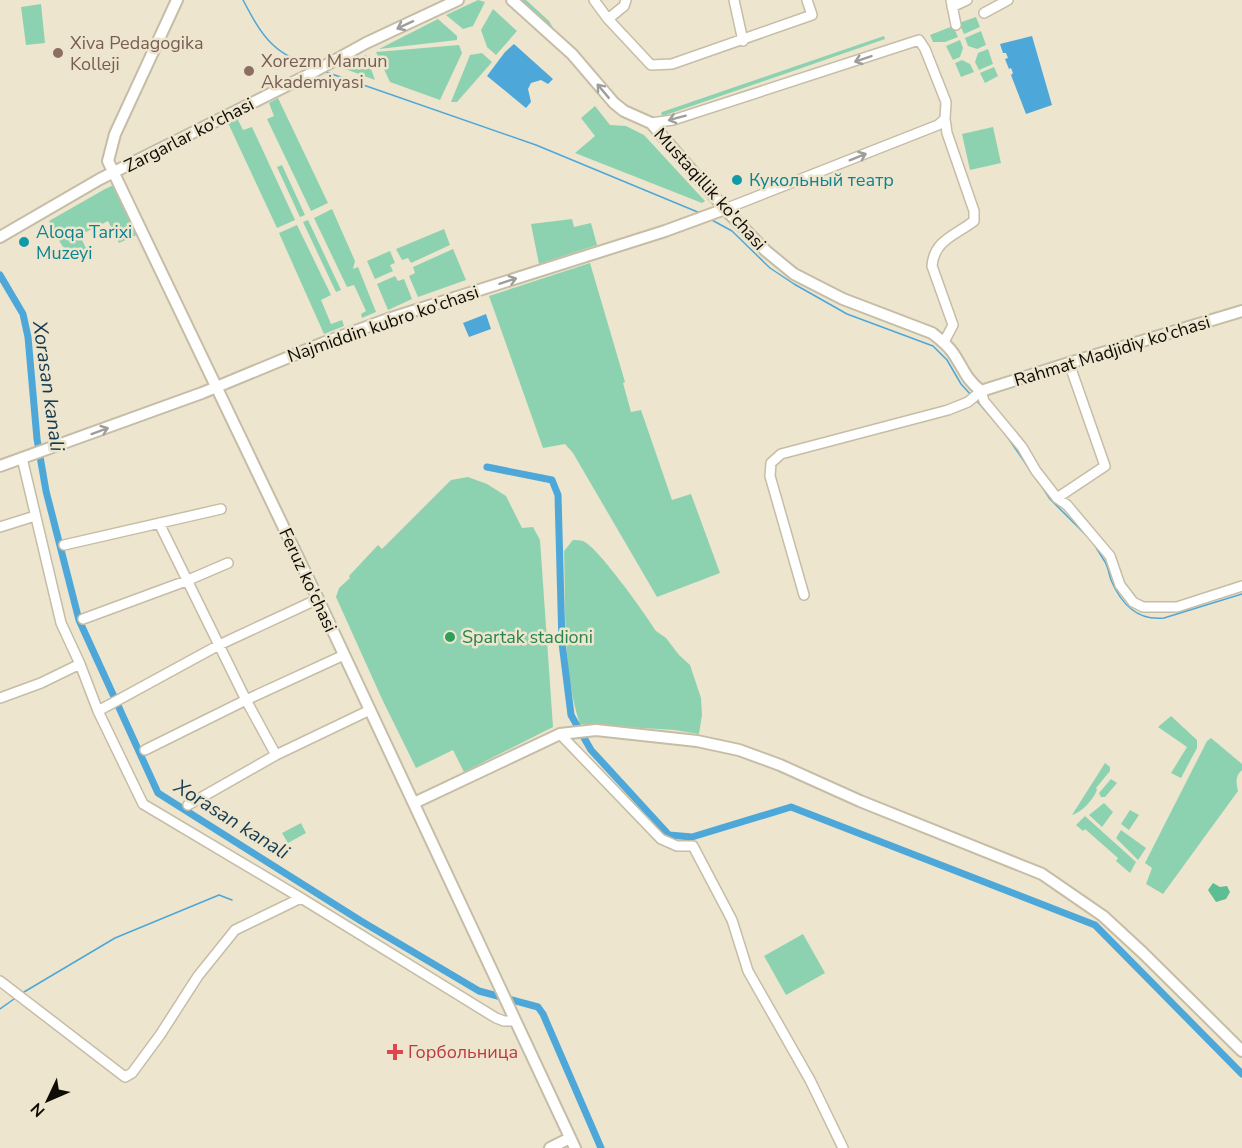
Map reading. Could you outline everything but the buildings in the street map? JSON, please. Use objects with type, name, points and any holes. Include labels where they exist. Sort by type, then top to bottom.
[{"type":"main road","name":"Feruz ko'chasi","points":[[177,0],[115,134],[108,153],[108,161],[318,598],[572,1143]]},
{"type":"main road","name":"Zargarlar ko'chasi","points":[[0,237],[114,173],[366,44],[458,0]]},
{"type":"main road","name":"Mustaqillik ko'chasi","points":[[512,0],[572,54],[614,103],[624,111],[651,123],[725,209],[766,251],[794,274],[843,299],[932,333],[954,354],[969,382],[980,393]]},
{"type":"main road","name":"Najmiddin kubro ko'chasi","points":[[22,458],[216,387],[388,319],[725,209]]},
{"type":"main road","name":"Rahmat Madjidiy ko'chasi","points":[[980,393],[1069,363],[1242,311]]},
{"type":"main road","points":[[0,466],[22,458]]},
{"type":"main road","points":[[414,803],[566,732],[595,731],[697,741],[739,750],[1042,874],[1103,916],[1143,952],[1242,1051]]},
{"type":"main road","points":[[550,1148],[572,1143]]},
{"type":"street","points":[[594,0],[608,19],[651,65],[672,64],[812,15],[807,0]]},
{"type":"street","points":[[608,19],[624,6],[626,0]]},
{"type":"street","points":[[734,0],[743,41]]},
{"type":"street","points":[[956,25],[952,3],[967,0]]},
{"type":"street","points":[[984,13],[1008,0]]},
{"type":"street","points":[[651,123],[673,120],[919,40],[925,49],[946,102],[945,119],[951,147],[974,211],[974,221],[939,244],[932,257],[932,266],[953,325],[944,342]]},
{"type":"street","points":[[725,209],[938,125],[945,119]]},
{"type":"street","points":[[1057,498],[1105,466],[1069,363]]},
{"type":"street","points":[[804,595],[770,476],[771,463],[781,454],[948,411],[980,393],[1022,447],[1036,471],[1057,498],[1066,505],[1110,556],[1120,585],[1132,602],[1143,607],[1177,607],[1242,586]]},
{"type":"street","points":[[22,458],[61,623],[102,709],[143,804],[496,1018],[513,1016]]},
{"type":"street","points":[[64,545],[220,509]]},
{"type":"street","points":[[0,527],[35,516]]},
{"type":"street","points":[[159,523],[246,700],[276,755]]},
{"type":"street","points":[[83,619],[228,563]]},
{"type":"street","points":[[102,709],[219,645],[318,598]]},
{"type":"street","points":[[145,750],[246,700],[344,656]]},
{"type":"street","points":[[0,698],[41,683],[80,664]]},
{"type":"street","points":[[188,805],[276,755],[370,710]]},
{"type":"street","points":[[566,732],[661,839],[677,846],[693,846],[732,920],[748,971],[810,1080],[843,1148]]},
{"type":"street","points":[[0,981],[125,1077],[132,1073],[198,976],[235,930],[301,898]]},
{"type":"green space","points":[[478,0],[485,2],[473,26],[463,29],[446,15]]},
{"type":"green space","points":[[521,0],[526,0],[549,21],[555,31]]},
{"type":"green space","points":[[41,4],[45,43],[26,45],[21,7]]},
{"type":"green space","points":[[493,9],[517,31],[496,55],[487,47],[481,30]]},
{"type":"green space","points":[[976,17],[980,27],[964,34],[959,23]]},
{"type":"green space","points":[[438,19],[457,36],[457,40],[379,49]]},
{"type":"green space","points":[[953,26],[958,37],[945,42],[933,42],[930,35]]},
{"type":"green space","points":[[981,31],[986,45],[977,49],[968,46],[965,38]]},
{"type":"green space","points":[[884,36],[885,39],[663,116],[661,114],[662,112]]},
{"type":"green space","points":[[960,40],[963,48],[960,57],[953,60],[946,46]]},
{"type":"green space","points":[[459,45],[462,53],[440,100],[390,82],[376,52]]},
{"type":"green space","points":[[988,49],[993,64],[979,70],[975,62],[978,53]]},
{"type":"green space","points":[[482,53],[492,62],[457,102],[451,102],[470,55]]},
{"type":"green space","points":[[366,55],[375,80],[340,67]]},
{"type":"green space","points":[[962,60],[970,64],[974,72],[961,77],[955,63]]},
{"type":"green space","points":[[994,67],[998,76],[985,83],[980,73]]},
{"type":"green space","points":[[278,98],[328,203],[311,211],[267,119],[274,116],[269,103]]},
{"type":"green space","points":[[595,106],[610,125],[626,126],[644,135],[705,201],[702,203],[575,153],[595,136],[581,118]]},
{"type":"green space","points":[[237,118],[243,130],[252,127],[295,220],[277,228],[228,123]]},
{"type":"green space","points":[[993,127],[1001,163],[970,170],[962,134]]},
{"type":"green space","points":[[282,165],[305,215],[300,217],[277,167]]},
{"type":"green space","points":[[118,183],[143,232],[119,243],[108,221],[80,235],[88,253],[73,259],[61,244],[49,221]]},
{"type":"green space","points":[[332,209],[355,261],[353,269],[358,267],[376,312],[362,318],[361,314],[366,311],[354,285],[347,287],[314,218]]},
{"type":"green space","points":[[572,219],[574,227],[591,223],[597,245],[539,264],[531,224]]},
{"type":"green space","points":[[308,220],[341,290],[336,292],[303,222]]},
{"type":"green space","points":[[297,225],[331,295],[321,300],[331,324],[342,320],[344,326],[324,334],[279,233]]},
{"type":"green space","points":[[444,229],[450,245],[411,263],[408,258],[402,260],[396,249]]},
{"type":"green space","points":[[453,249],[466,280],[418,297],[409,276],[415,273],[413,267]]},
{"type":"green space","points":[[390,251],[395,263],[390,265],[393,271],[375,279],[367,261]]},
{"type":"green space","points":[[590,263],[625,382],[623,383],[631,412],[641,410],[672,500],[691,494],[720,573],[657,597],[573,453],[565,444],[543,448],[489,296]]},
{"type":"green space","points":[[395,276],[398,281],[404,279],[412,299],[388,310],[377,284]]},
{"type":"green space","name":"Spartak stadioni","points":[[468,477],[487,484],[506,496],[522,528],[533,527],[540,540],[553,727],[464,772],[453,750],[416,768],[336,597],[339,588],[378,545],[382,549],[451,480]]},
{"type":"green space","points":[[573,540],[583,541],[599,555],[656,631],[666,638],[690,665],[701,698],[702,715],[699,734],[674,730],[580,724],[570,682],[566,639],[564,551]]},
{"type":"green space","points":[[1171,716],[1197,740],[1197,748],[1181,778],[1171,773],[1187,747],[1158,727]]},
{"type":"green space","points":[[1211,738],[1242,764],[1237,780],[1238,791],[1163,894],[1146,884],[1152,868],[1145,863],[1207,741]]},
{"type":"green space","points":[[1105,763],[1110,767],[1110,771],[1096,788],[1090,802],[1072,815]]},
{"type":"green space","points":[[1111,779],[1117,783],[1105,797],[1101,797],[1099,793]]},
{"type":"green space","points":[[1104,803],[1113,812],[1102,827],[1089,815]]},
{"type":"green space","points":[[1130,810],[1139,815],[1129,830],[1121,824]]},
{"type":"green space","points":[[1085,816],[1136,862],[1130,873],[1116,861],[1118,858],[1085,829],[1083,831],[1076,825]]},
{"type":"green space","points":[[301,823],[306,833],[288,843],[282,833]]},
{"type":"green space","points":[[1121,830],[1146,848],[1138,860],[1116,838]]},
{"type":"green space","points":[[1213,883],[1220,887],[1227,886],[1230,892],[1226,899],[1216,902],[1208,890]]},
{"type":"green space","points":[[803,934],[825,973],[786,995],[764,956]]},
{"type":"water","points":[[1032,36],[1052,105],[1026,114],[1011,75],[1013,73],[1005,59],[1008,58],[1006,53],[1003,53],[1000,44]]},
{"type":"water","points":[[514,44],[553,79],[548,84],[541,80],[531,83],[528,89],[531,102],[526,108],[487,76]]},
{"type":"water","points":[[486,314],[491,329],[469,337],[463,323]]},
{"type":"waterway","points":[[243,0],[256,24],[270,42],[287,56],[313,67]]},
{"type":"waterway","points":[[326,72],[536,145],[700,213]]},
{"type":"waterway","points":[[710,219],[732,231],[770,268],[794,284],[847,314],[933,346],[947,360],[961,384],[971,395]]},
{"type":"waterway","name":"Xorasan kanali","points":[[0,275],[23,314],[28,337],[37,439],[46,491],[79,620],[158,793],[361,921],[479,991],[538,1007],[601,1148]]},
{"type":"waterway","points":[[976,400],[997,424]]},
{"type":"waterway","points":[[1004,432],[1030,470]]},
{"type":"waterway","points":[[487,467],[552,480],[558,495],[562,643],[571,715],[591,750],[669,835],[692,837],[791,807],[1095,925],[1242,1074]]},
{"type":"waterway","points":[[1035,476],[1050,499],[1089,538]]},
{"type":"waterway","points":[[1092,541],[1106,564],[1115,589],[1125,603],[1138,614],[1146,617],[1164,618],[1242,594]]},
{"type":"waterway","points":[[24,992],[115,938],[219,895],[232,900]]},
{"type":"waterway","points":[[0,1009],[14,999]]},
{"type":"place","name":"Xiva Pedagogika Kolleji","points":[[58,53]]},
{"type":"place","name":"Xorezm Mamun Akademiyasi","points":[[249,71]]},
{"type":"place","name":"Кукольный театр","points":[[737,180]]},
{"type":"place","name":"Aloqa Tarixi Muzeyi","points":[[24,242]]},
{"type":"place","name":"Spartak stadioni","points":[[450,637]]},
{"type":"place","name":"Горбольница","points":[[395,1052]]}]
